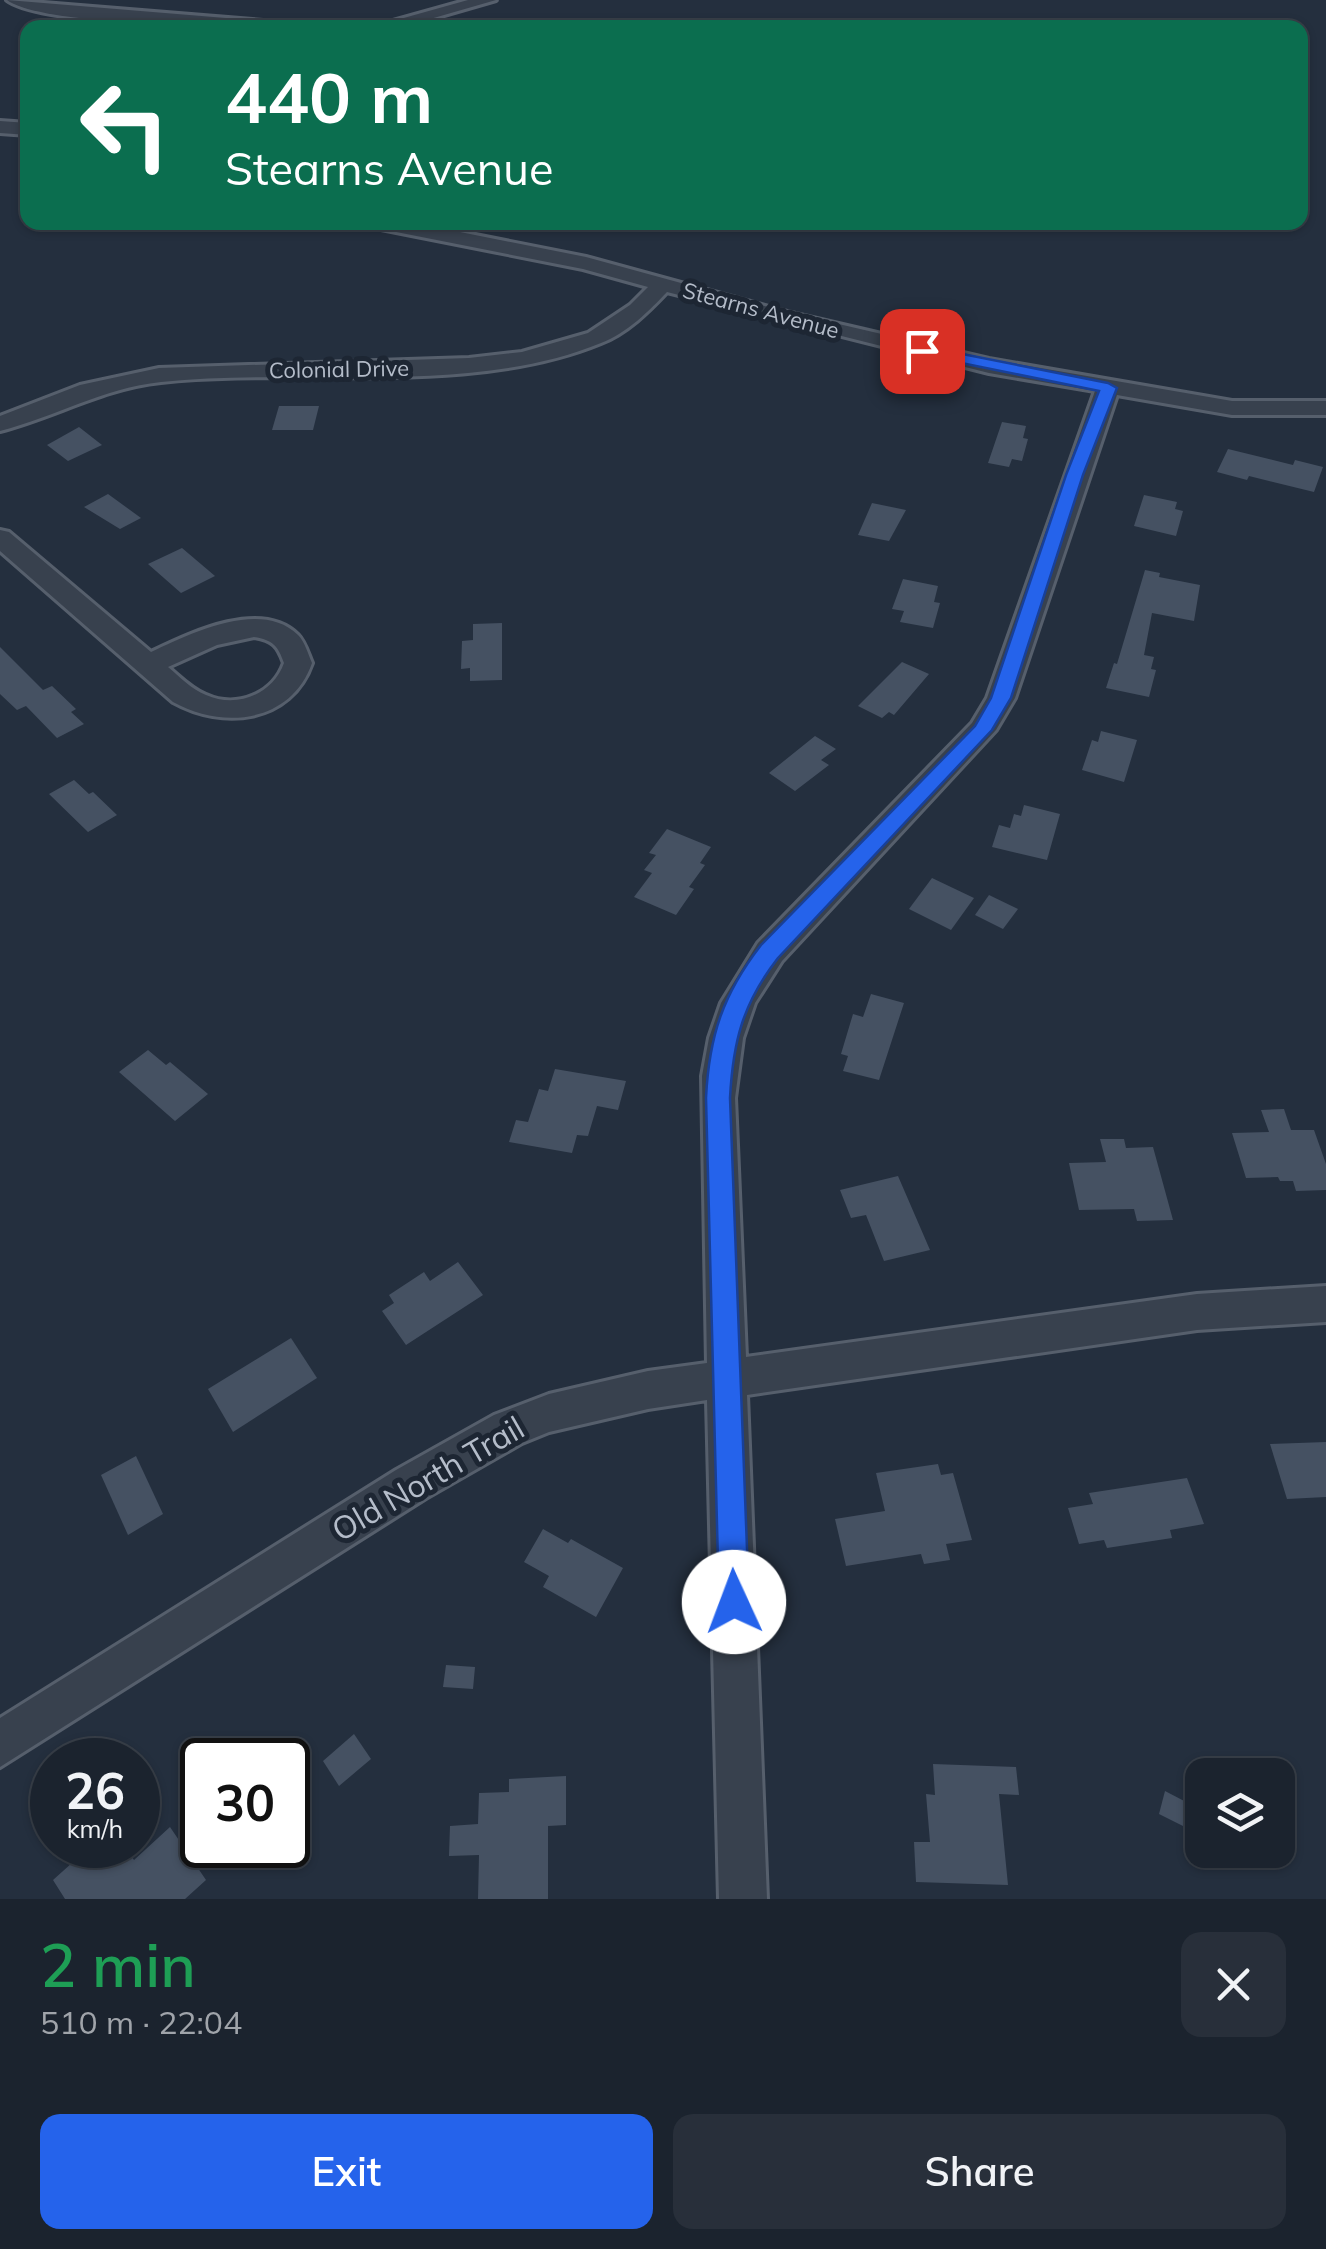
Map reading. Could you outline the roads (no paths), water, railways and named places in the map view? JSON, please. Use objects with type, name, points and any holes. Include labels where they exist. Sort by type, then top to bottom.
[{"type":"street","points":[[15,0],[48,9],[187,20]]},
{"type":"street","points":[[408,20],[488,0]]},
{"type":"street","name":"Stearns Avenue","points":[[418,230],[568,259],[896,345],[1108,388],[1232,408],[1326,408]]},
{"type":"street","name":"Colonial Drive","points":[[0,424],[88,390],[159,376],[469,366],[524,359],[596,338],[638,310],[662,284]]},
{"type":"street","points":[[743,1899],[720,1062],[744,985],[770,952],[982,730],[1001,698],[1108,388]]},
{"type":"street","points":[[0,538],[191,702],[226,710],[253,706],[277,695],[293,680],[298,662],[286,640],[268,631],[244,628],[208,636],[148,665]]},
{"type":"street","name":"Old North Trail","points":[[0,1744],[411,1484],[508,1429],[594,1400],[1198,1312],[1326,1304]]}]
